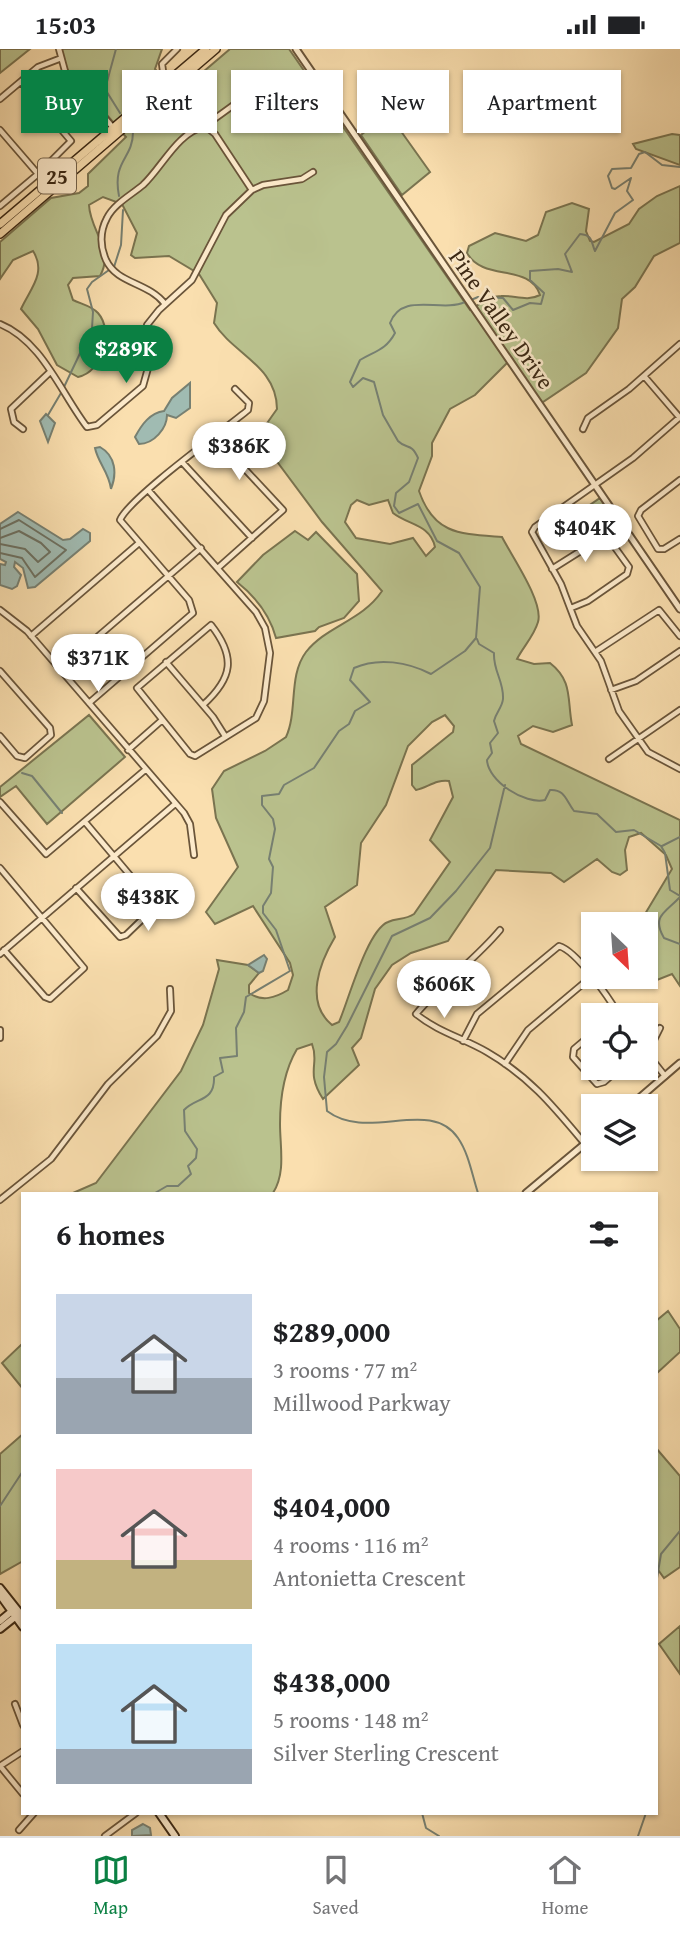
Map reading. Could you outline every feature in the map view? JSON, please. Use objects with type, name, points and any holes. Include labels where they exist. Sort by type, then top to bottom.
[{"type":"main road","name":"25","points":[[181,70],[206,49]]},
{"type":"main road","name":"25","points":[[0,224],[216,49]]},
{"type":"main road","name":"25","points":[[0,234],[122,125]]},
{"type":"main road","points":[[0,1588],[19,1611]]},
{"type":"main road","points":[[0,1595],[19,1611]]},
{"type":"main road","points":[[0,1621],[19,1611]]},
{"type":"main road","points":[[0,1629],[19,1611]]},
{"type":"main road","points":[[160,1815],[175,1836]]},
{"type":"street","points":[[59,49],[59,59],[69,77],[116,131]]},
{"type":"street","points":[[163,70],[162,64],[177,49]]},
{"type":"street","name":"Pine Valley Drive","points":[[296,49],[680,609]]},
{"type":"street","points":[[0,99],[39,66],[59,59]]},
{"type":"street","points":[[0,206],[71,141],[20,82]]},
{"type":"street","points":[[0,130],[38,174]]},
{"type":"street","points":[[165,304],[153,291],[122,278],[109,266],[103,251],[102,232],[111,211],[149,178],[185,137],[192,133]]},
{"type":"street","points":[[214,133],[252,190]]},
{"type":"street","points":[[0,324],[25,340],[87,427],[97,425],[143,386],[148,368],[148,325],[165,304],[191,280],[219,225],[252,190],[263,185],[302,179],[313,172]]},
{"type":"street","points":[[583,429],[588,418],[644,376],[680,344]]},
{"type":"street","points":[[23,429],[14,422],[11,409],[50,372]]},
{"type":"street","points":[[644,376],[680,417],[634,458],[533,529],[533,537],[552,569],[577,626],[595,652],[619,711],[652,755],[680,769]]},
{"type":"street","points":[[89,703],[193,613],[189,600],[120,520],[123,514],[182,462],[249,408],[248,401],[235,389]]},
{"type":"street","points":[[214,436],[283,510],[219,567]]},
{"type":"street","points":[[182,462],[252,538]]},
{"type":"street","points":[[680,480],[641,510],[638,516],[658,549],[664,549],[680,539]]},
{"type":"street","points":[[149,491],[219,567],[256,612],[265,628],[270,653],[264,701],[256,718],[195,756],[190,754],[161,721],[136,688],[211,625],[227,648],[228,656],[225,677],[218,691],[203,705]]},
{"type":"street","points":[[552,569],[606,535],[629,567],[627,574],[588,601],[571,608]]},
{"type":"street","points":[[31,636],[139,543]]},
{"type":"street","points":[[60,669],[201,548]]},
{"type":"street","points":[[0,610],[31,636],[175,804],[190,824],[194,855]]},
{"type":"street","points":[[595,652],[659,610],[680,636]]},
{"type":"street","points":[[611,690],[635,681],[680,650]]},
{"type":"street","points":[[166,663],[203,705],[225,736]]},
{"type":"street","points":[[0,671],[50,728],[51,735],[25,758],[20,758],[0,736]]},
{"type":"street","points":[[609,759],[680,710]]},
{"type":"street","points":[[128,750],[161,721]]},
{"type":"street","points":[[0,802],[46,854],[145,770]]},
{"type":"street","points":[[0,869],[42,918],[85,966],[82,972],[55,996],[45,997],[2,952],[42,918],[76,888],[175,804]]},
{"type":"street","points":[[76,888],[116,935],[126,935],[156,906],[85,822]]},
{"type":"street","points":[[500,930],[484,949],[440,985],[416,1014],[437,1030],[505,1064],[536,1086],[581,1139]]},
{"type":"street","points":[[463,1041],[477,1014],[556,946],[565,948],[581,966]]},
{"type":"street","points":[[505,1064],[528,1030],[581,985]]},
{"type":"street","points":[[0,1200],[51,1159],[108,1084],[157,1036],[171,1010],[170,989]]},
{"type":"street","points":[[658,1032],[660,1028]]},
{"type":"street","points":[[0,1030],[0,1038]]},
{"type":"street","points":[[581,1043],[574,1049],[573,1057],[581,1066]]},
{"type":"street","points":[[644,1094],[680,1063]]},
{"type":"street","points":[[658,1066],[666,1076]]},
{"type":"street","points":[[528,1192],[581,1147]]},
{"type":"street","points":[[15,1704],[21,1720]]},
{"type":"street","points":[[21,1752],[0,1766],[21,1792]]},
{"type":"street","points":[[19,1830],[32,1815]]},
{"type":"street","points":[[105,1836],[133,1815]]},
{"type":"green space","points":[[0,49],[30,49],[0,73]]},
{"type":"green space","points":[[61,49],[162,49],[155,69],[122,70],[122,132],[108,116],[108,70],[68,70]]},
{"type":"green space","points":[[230,49],[289,49],[304,70],[231,70],[231,133],[343,133],[343,127],[470,310],[497,296],[525,298],[540,295],[535,285],[527,279],[494,271],[474,262],[467,253],[469,246],[495,233],[526,241],[538,235],[546,212],[572,203],[589,209],[586,231],[590,241],[594,242],[629,224],[639,209],[657,196],[680,186],[680,243],[654,256],[635,287],[622,299],[618,328],[586,373],[540,404],[512,358],[475,395],[450,409],[432,443],[432,456],[419,491],[425,505],[441,524],[462,533],[502,537],[532,591],[539,613],[538,622],[517,659],[534,664],[550,663],[557,670],[568,691],[572,725],[553,732],[533,726],[518,736],[521,744],[680,820],[680,986],[672,974],[658,980],[658,912],[646,912],[672,869],[666,855],[641,833],[629,837],[625,850],[627,870],[620,875],[612,872],[597,859],[564,882],[551,873],[496,870],[448,941],[411,953],[392,965],[375,989],[361,1038],[352,1048],[359,1065],[323,1099],[315,1081],[312,1044],[297,1049],[289,1066],[282,1095],[281,1168],[274,1192],[75,1192],[96,1183],[181,1071],[203,1025],[219,969],[217,960],[248,965],[259,973],[249,985],[249,993],[254,996],[268,998],[288,990],[293,975],[290,963],[253,906],[215,924],[206,912],[238,867],[216,818],[212,789],[224,771],[265,751],[286,737],[290,727],[300,661],[314,643],[364,610],[382,591],[322,522],[258,436],[277,409],[275,394],[262,371],[222,334],[214,323],[217,303],[199,274],[169,256],[135,258],[131,255],[137,233],[122,204],[103,197],[89,205],[103,249],[104,267],[100,276],[73,278],[68,285],[73,300],[96,311],[103,321],[103,350],[94,367],[87,374],[78,377],[57,365],[38,329],[21,309],[38,274],[37,259],[33,251],[13,260],[0,279],[0,242],[51,198],[79,193],[88,186],[88,174],[126,137],[123,133],[217,133],[217,70],[205,70]],"holes":[[[357,500],[369,505],[388,500],[393,513],[423,529],[432,539],[435,547],[426,556],[413,538],[390,544],[356,538],[345,522],[351,505]],[[445,715],[454,726],[453,732],[412,765],[412,785],[416,790],[440,781],[449,781],[453,797],[430,840],[450,862],[414,914],[388,922],[380,928],[359,967],[339,1022],[332,1025],[323,1016],[317,994],[320,970],[335,937],[325,907],[357,885],[361,843],[386,805],[408,746],[432,722]]]},
{"type":"green space","points":[[402,133],[430,172],[402,195],[361,135]]},
{"type":"green space","points":[[672,134],[680,135],[680,165],[636,149],[633,144]]},
{"type":"green space","points":[[600,498],[610,512],[594,523],[584,509]]},
{"type":"green space","points":[[295,531],[308,540],[316,532],[357,574],[359,601],[344,618],[315,631],[276,638],[261,607],[237,582],[263,555]]},
{"type":"green space","points":[[89,715],[125,757],[47,824],[16,786],[0,797],[0,787]]},
{"type":"green space","points":[[668,1311],[680,1329],[680,1352],[658,1372],[658,1319]]},
{"type":"green space","points":[[21,1345],[21,1387],[2,1363]]},
{"type":"green space","points":[[21,1436],[21,1562],[0,1574],[0,1454]]},
{"type":"green space","points":[[658,1450],[680,1476],[680,1567],[664,1578],[658,1570]]},
{"type":"green space","points":[[680,1626],[680,1674],[659,1644]]},
{"type":"water","points":[[190,383],[190,408],[176,418],[167,415],[159,434],[150,441],[139,444],[135,437],[144,424],[155,414],[164,411],[172,398]]},
{"type":"water","points":[[46,414],[55,423],[48,442],[40,421]]},
{"type":"water","points":[[100,447],[109,455],[114,466],[111,489],[95,448]]},
{"type":"water","points":[[18,512],[63,540],[70,539],[83,529],[90,533],[90,541],[35,587],[28,588],[23,568],[15,562],[14,567],[21,575],[17,586],[12,589],[0,585],[0,564],[5,565],[6,562],[0,559],[0,524]]},
{"type":"water","points":[[264,955],[267,959],[263,971],[259,973],[248,965]]},
{"type":"water","points":[[143,1824],[150,1828],[151,1835],[132,1836],[132,1830]]},
{"type":"waterway","points":[[116,49],[105,89],[120,113]]},
{"type":"waterway","points":[[119,196],[118,175],[130,148],[133,133]]},
{"type":"waterway","points":[[471,300],[478,297],[503,298],[513,310],[530,303],[541,304],[544,293],[530,280],[530,271],[558,269],[572,272],[565,254],[580,234],[589,237],[595,251],[615,213],[633,200],[627,191],[631,178],[615,189],[612,188],[608,176],[612,169],[631,168],[639,154],[645,152],[662,165],[680,167]]},
{"type":"waterway","points":[[114,267],[121,245],[123,210]]},
{"type":"waterway","points":[[64,387],[92,328],[93,312],[87,289],[109,270]]},
{"type":"waterway","points":[[157,1192],[167,1186],[178,1186],[191,1174],[188,1166],[196,1158],[197,1149],[185,1131],[184,1110],[211,1091],[214,1077],[223,1072],[220,1058],[237,1056],[236,1028],[244,1012],[246,997],[290,971],[276,930],[263,913],[263,906],[271,893],[273,867],[269,859],[275,829],[273,819],[262,805],[262,796],[279,794],[284,785],[314,768],[339,731],[349,724],[355,711],[370,702],[350,680],[354,668],[393,662],[413,666],[431,674],[465,651],[476,638],[480,587],[459,553],[437,541],[418,504],[399,513],[394,506],[396,493],[409,482],[418,458],[416,453],[398,441],[383,415],[374,382],[363,378],[353,387],[350,382],[360,360],[392,339],[395,333],[390,323],[403,308],[465,302]]},
{"type":"waterway","points":[[48,415],[61,393]]},
{"type":"waterway","points":[[477,639],[479,644],[494,653],[503,693],[494,721],[498,733],[490,743],[492,753],[487,760],[494,776],[509,790],[528,799],[545,800],[550,790],[559,791],[574,811],[597,814],[616,832],[634,830],[661,846],[665,853],[670,890],[680,896]]},
{"type":"waterway","points":[[22,773],[32,776],[62,813]]},
{"type":"waterway","points":[[478,1192],[462,1144],[446,1126],[431,1121],[361,1123],[343,1119],[327,1111],[324,1077],[327,1052],[336,1044],[347,1026],[392,936],[430,918],[456,891],[490,848],[505,785]]},
{"type":"waterway","points":[[662,846],[680,837]]},
{"type":"waterway","points":[[679,898],[662,915],[659,924],[664,938],[680,944]]},
{"type":"waterway","points":[[0,1506],[21,1474]]},
{"type":"waterway","points":[[658,1572],[661,1554],[680,1531]]},
{"type":"waterway","points":[[423,1815],[426,1828],[439,1836]]},
{"type":"waterway","points":[[638,1836],[645,1815]]}]
